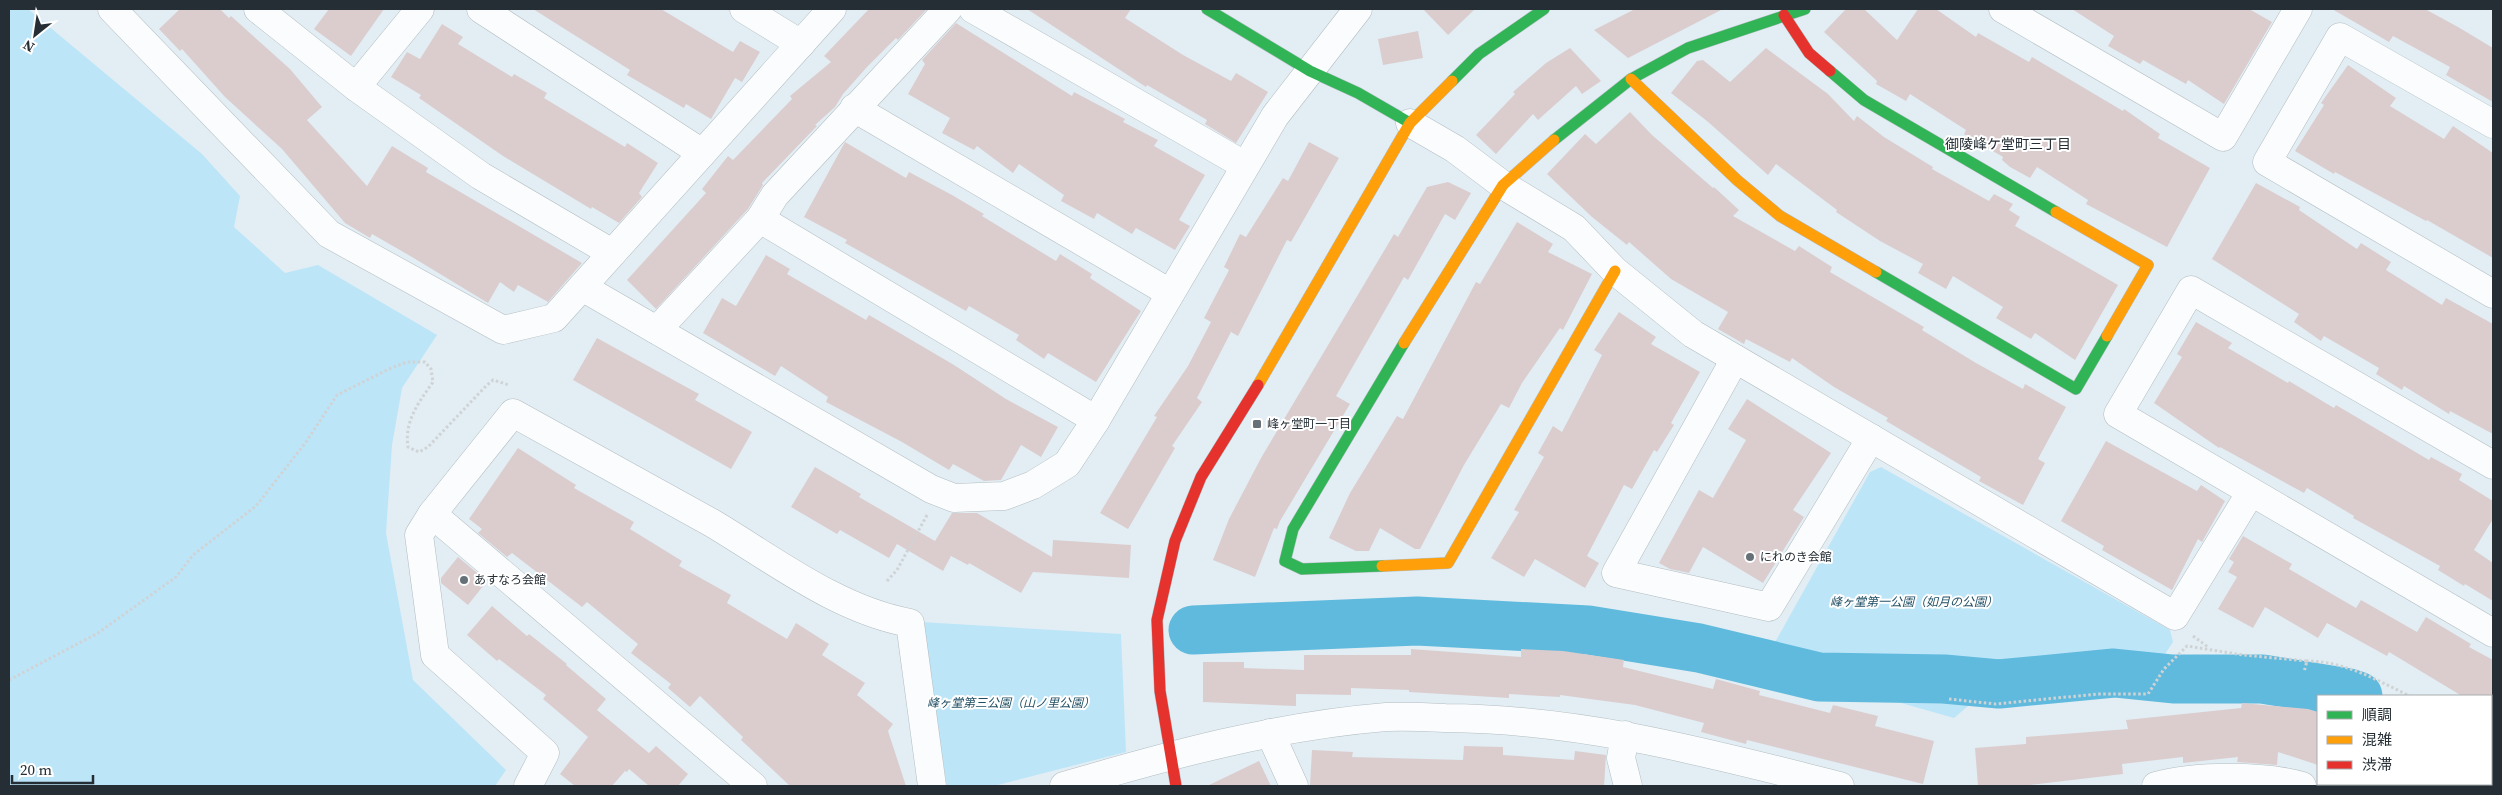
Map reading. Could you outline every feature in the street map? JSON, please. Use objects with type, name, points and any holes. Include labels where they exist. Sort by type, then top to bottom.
[{"type":"street","points":[[112,9],[329,234],[503,330],[554,318],[832,9]]},
{"type":"street","points":[[258,9],[356,87],[481,176],[612,253]]},
{"type":"street","points":[[356,87],[420,9]]},
{"type":"street","points":[[481,9],[702,153]]},
{"type":"street","points":[[744,9],[801,44]]},
{"type":"street","points":[[657,330],[760,219],[775,195],[948,9]]},
{"type":"street","points":[[974,9],[1244,165]]},
{"type":"street","points":[[1207,9],[1310,71],[1358,93],[1454,149],[1503,185],[1574,228],[1615,271],[1673,320],[1735,359],[2175,616],[2251,492]]},
{"type":"street","points":[[582,287],[939,492],[954,498],[1004,496],[1033,485],[1067,464],[1096,420],[1244,165],[1275,116],[1358,9]]},
{"type":"street","points":[[1176,786],[1160,691],[1157,620],[1175,541],[1201,476],[1235,425],[1410,123],[1479,54],[1544,9]]},
{"type":"street","points":[[1615,271],[1448,563],[1302,569],[1285,561],[1293,529],[1418,320],[1503,185],[1568,127],[1631,79],[1688,48],[1805,9]]},
{"type":"street","points":[[2003,9],[2223,137],[2298,9]]},
{"type":"street","points":[[1631,79],[1737,180],[1780,216],[2076,389],[2148,265],[1864,100],[1809,53],[1784,15]]},
{"type":"street","points":[[2493,124],[2340,37],[2267,162],[2493,294]]},
{"type":"street","points":[[854,108],[1170,293]]},
{"type":"street","points":[[760,219],[1096,420]]},
{"type":"street","points":[[2493,465],[2191,290],[2118,414],[2493,633]]},
{"type":"street","points":[[1735,359],[1616,573],[1769,607],[1871,438]]},
{"type":"street","points":[[529,786],[545,753],[436,655],[419,535],[432,514],[513,413],[712,523],[833,596],[894,620],[910,623],[932,786]]},
{"type":"street","points":[[432,514],[753,786]]},
{"type":"street","points":[[1064,786],[1172,754],[1296,727],[1388,717],[1492,718],[1625,735],[1840,786]]},
{"type":"street","points":[[1270,733],[1294,786]]},
{"type":"street","points":[[1625,735],[1621,758],[1628,786]]},
{"type":"street","points":[[2156,786],[2217,778],[2289,784]]},
{"type":"path","points":[[9,680],[98,633],[176,577],[193,555],[256,506],[306,442],[337,395],[408,362],[425,362],[431,369],[433,382],[411,414],[407,439],[408,447],[419,452],[428,447],[493,380],[518,389]]},
{"type":"path","points":[[887,581],[896,570],[939,492]]},
{"type":"path","points":[[1949,699],[1995,704],[2098,694],[2148,694],[2164,669],[2187,646],[2243,655],[2330,662],[2378,679],[2408,695]]},
{"type":"path","points":[[2304,672],[2306,661]]},
{"type":"green space","points":[[9,9],[28,9],[202,154],[240,196],[234,227],[285,273],[318,265],[437,335],[402,388],[392,445],[386,533],[413,680],[506,770],[495,786],[9,786]]},
{"type":"green space","name":"峰ヶ堂第一公園（如月の公園）","points":[[1881,467],[2170,630],[2173,642],[2146,683],[2131,686],[1982,694],[1954,718],[1785,670],[1759,671],[1870,472]]},
{"type":"green space","name":"峰ヶ堂第三公園（山ノ里公園）","points":[[921,622],[1121,634],[1126,752],[994,786],[947,786]]},
{"type":"building","points":[[180,9],[220,9],[229,18],[231,16],[290,69],[322,107],[307,120],[367,186],[392,146],[428,168],[426,172],[582,263],[548,302],[518,285],[514,292],[500,282],[488,303],[372,234],[370,238],[345,223],[282,149],[225,97],[182,49],[180,51],[159,29]]},
{"type":"building","points":[[329,9],[384,9],[351,56],[314,29]]},
{"type":"building","points":[[533,9],[661,9],[733,52],[740,41],[760,52],[742,82],[735,78],[711,119],[686,104],[684,108],[627,75],[630,70]]},
{"type":"building","points":[[869,9],[927,9],[898,40],[896,38],[867,67],[843,94],[835,107],[815,125],[817,126],[762,183],[763,185],[748,209],[656,309],[627,280],[706,193],[702,189],[728,156],[733,160],[792,99],[790,96],[831,62],[824,56]]},
{"type":"building","points":[[1027,9],[1131,9],[1125,18],[1183,55],[1231,81],[1236,73],[1268,92],[1236,143],[1205,124],[1207,120],[1147,85],[1146,87]]},
{"type":"building","points":[[1423,9],[1475,9],[1448,35]]},
{"type":"building","points":[[1635,9],[1723,9],[1628,58],[1594,30]]},
{"type":"building","points":[[1846,9],[1864,9],[1897,40],[1918,9],[1936,9],[1976,37],[1978,33],[2029,62],[2032,57],[2123,111],[2124,109],[2160,134],[2158,138],[2210,168],[2167,247],[2086,204],[2088,200],[2037,167],[2030,178],[2010,167],[2002,160],[2003,157],[1964,134],[1966,130],[1910,94],[1906,101],[1876,84],[1877,81],[1824,32]]},
{"type":"building","points":[[2072,9],[2249,9],[2272,22],[2224,104],[2188,80],[2186,84],[2143,60],[2140,64],[2108,46],[2114,36]]},
{"type":"building","points":[[2332,9],[2425,9],[2458,27],[2493,48],[2493,102],[2446,75],[2450,67],[2393,36],[2389,42]]},
{"type":"building","points":[[956,23],[1072,96],[1074,92],[1125,119],[1123,122],[1158,140],[1154,146],[1205,175],[1179,220],[1190,226],[1175,250],[1136,228],[1132,234],[1097,213],[1094,219],[1061,201],[1064,195],[1019,164],[1013,173],[977,146],[974,150],[942,133],[950,118],[908,94],[925,64],[922,60]]},
{"type":"building","points":[[442,24],[463,37],[458,44],[512,77],[514,74],[547,93],[544,98],[625,147],[627,143],[658,163],[639,193],[642,197],[619,223],[592,207],[591,209],[503,156],[419,98],[421,95],[391,77],[407,52],[420,59]]},
{"type":"building","points":[[1418,31],[1423,58],[1383,65],[1378,39]]},
{"type":"building","points":[[1570,48],[1601,81],[1582,94],[1576,86],[1538,120],[1533,114],[1496,154],[1476,135],[1515,94],[1513,92],[1546,63]]},
{"type":"building","points":[[1766,48],[1828,94],[1854,121],[1857,116],[1884,137],[1933,167],[1932,169],[1989,201],[1994,194],[2013,204],[2009,210],[2020,217],[2015,226],[2118,285],[2075,360],[2035,333],[2031,339],[1996,318],[2003,307],[1953,276],[1946,289],[1918,273],[1923,264],[1880,241],[1836,212],[1837,210],[1776,164],[1768,175],[1707,121],[1671,93],[1697,61],[1703,60],[1730,82]]},
{"type":"building","points":[[2348,65],[2396,98],[2390,106],[2444,139],[2453,126],[2493,153],[2493,258],[2427,220],[2335,172],[2334,174],[2295,151],[2324,105],[2321,103]]},
{"type":"building","points":[[1630,112],[1652,135],[1739,210],[1733,216],[1795,251],[1799,246],[1832,267],[1830,272],[1924,327],[1922,330],[1976,363],[2023,389],[2025,384],[2066,407],[2038,459],[2045,463],[2023,505],[1979,481],[1981,477],[1886,421],[1888,418],[1834,387],[1792,358],[1790,362],[1746,339],[1744,344],[1718,329],[1728,312],[1671,279],[1629,242],[1627,245],[1592,217],[1547,174],[1585,134],[1596,144]]},
{"type":"building","points":[[845,142],[906,178],[909,172],[952,195],[984,214],[982,216],[1056,261],[1060,254],[1092,274],[1090,278],[1141,311],[1096,382],[1048,353],[1044,359],[1016,340],[1019,335],[969,306],[966,311],[845,243],[847,240],[804,217]]},
{"type":"building","points":[[1309,142],[1339,158],[1291,242],[1287,240],[1238,336],[1231,332],[1197,398],[1202,402],[1172,446],[1175,448],[1128,529],[1100,513],[1157,417],[1154,416],[1188,366],[1211,322],[1204,318],[1229,270],[1224,267],[1240,234],[1246,237],[1283,178],[1288,181]]},
{"type":"building","points":[[1448,182],[1471,193],[1455,220],[1445,214],[1408,280],[1404,277],[1336,396],[1350,404],[1277,529],[1274,528],[1255,577],[1213,560],[1229,519],[1261,458],[1394,234],[1398,237],[1427,187]]},
{"type":"building","points":[[2256,183],[2300,207],[2299,210],[2357,249],[2361,243],[2391,262],[2386,270],[2442,305],[2446,298],[2493,324],[2493,434],[2450,411],[2449,414],[2404,386],[2402,390],[2376,374],[2379,368],[2324,336],[2321,341],[2294,322],[2299,314],[2212,259]]},
{"type":"building","points":[[1517,222],[1553,244],[1548,252],[1592,274],[1563,330],[1560,328],[1522,383],[1509,408],[1501,404],[1464,465],[1420,549],[1415,549],[1380,528],[1369,551],[1356,551],[1329,538],[1350,493],[1397,416],[1403,419],[1476,282],[1480,284]]},
{"type":"building","points":[[766,255],[790,269],[787,274],[866,320],[869,315],[954,365],[1006,399],[1058,427],[1041,457],[1021,445],[1001,480],[984,481],[953,464],[949,470],[902,442],[826,402],[828,397],[781,366],[775,376],[703,333],[722,298],[736,306]]},
{"type":"building","points":[[1619,312],[1656,337],[1651,344],[1700,372],[1671,423],[1674,425],[1657,452],[1654,450],[1632,489],[1624,485],[1587,556],[1599,563],[1585,588],[1535,559],[1524,577],[1491,558],[1519,512],[1514,510],[1544,457],[1538,453],[1553,426],[1562,432],[1602,355],[1594,350]]},
{"type":"building","points":[[2196,322],[2232,343],[2228,348],[2288,383],[2289,381],[2334,408],[2336,405],[2429,460],[2431,457],[2462,474],[2459,480],[2493,501],[2493,519],[2474,550],[2493,563],[2493,601],[2438,570],[2440,566],[2353,518],[2354,516],[2307,488],[2304,493],[2219,448],[2154,403],[2182,357],[2177,354]]},
{"type":"building","points":[[597,338],[699,394],[695,400],[752,432],[731,469],[573,380]]},
{"type":"building","points":[[1747,399],[1831,453],[1793,510],[1804,517],[1763,583],[1703,547],[1689,573],[1670,569],[1659,563],[1699,490],[1713,498],[1746,440],[1728,429]]},
{"type":"building","points":[[2106,441],[2197,491],[2201,485],[2225,501],[2202,542],[2198,539],[2172,590],[2102,550],[2104,546],[2061,521]]},
{"type":"building","points":[[518,448],[576,485],[574,488],[634,522],[630,529],[682,561],[679,566],[731,595],[727,603],[787,639],[796,623],[829,644],[822,655],[865,683],[857,695],[893,724],[888,731],[906,786],[790,786],[741,740],[743,737],[700,696],[690,707],[668,688],[671,684],[631,653],[638,644],[587,602],[582,607],[512,553],[507,557],[478,533],[482,529],[469,519]]},
{"type":"building","points":[[815,467],[861,494],[859,497],[935,541],[952,513],[977,513],[1052,557],[1053,540],[1131,545],[1129,578],[1033,572],[1021,593],[969,563],[968,565],[951,556],[943,571],[897,544],[889,558],[840,530],[837,534],[791,507]]},
{"type":"building","points":[[2243,536],[2292,564],[2289,569],[2356,608],[2361,600],[2417,632],[2426,617],[2471,644],[2469,647],[2493,660],[2493,696],[2460,695],[2389,652],[2387,656],[2327,623],[2318,638],[2265,607],[2253,628],[2218,609],[2237,577],[2228,572],[2234,562],[2229,559]]},
{"type":"building","name":"あすなろ会館","points":[[458,557],[487,581],[468,605],[441,583],[441,578]]},
{"type":"building","points":[[492,606],[527,636],[529,634],[567,664],[606,699],[597,710],[649,753],[656,746],[688,774],[678,786],[649,786],[629,769],[612,786],[575,786],[560,774],[588,737],[543,699],[546,695],[499,659],[497,661],[467,635]]},
{"type":"building","points":[[1411,649],[1521,657],[1521,649],[1563,651],[1624,660],[1623,667],[1713,689],[1716,679],[1760,691],[1759,695],[1830,713],[1833,705],[1878,716],[1875,726],[1934,741],[1923,784],[1747,740],[1746,744],[1701,732],[1704,723],[1635,705],[1560,695],[1560,697],[1509,694],[1509,698],[1409,692],[1409,690],[1351,688],[1351,695],[1296,694],[1296,706],[1203,702],[1203,662],[1244,662],[1244,668],[1304,670],[1304,655],[1411,655]]},
{"type":"building","points":[[2242,703],[2308,709],[2317,712],[2317,765],[2278,752],[2277,765],[2237,762],[2238,757],[2183,763],[2183,757],[2122,764],[2123,774],[2022,786],[1978,786],[1975,748],[2026,744],[2026,737],[2128,729],[2126,720],[2241,708]]},
{"type":"building","points":[[1464,746],[1503,747],[1503,755],[1574,760],[1575,751],[1606,755],[1604,786],[1310,786],[1312,750],[1353,752],[1352,757],[1463,760]]},
{"type":"building","points":[[1259,761],[1271,786],[1207,786]]},
{"type":"waterway","points":[[1193,630],[1417,621],[1588,630],[1699,648],[1819,677],[1944,679],[1999,684],[2114,673],[2173,679],[2262,679],[2355,695]]},
{"type":"traffic: fast","points":[[1207,9],[1310,71],[1358,93],[1410,123]]},
{"type":"traffic: fast","points":[[1452,81],[1479,54],[1544,9]]},
{"type":"traffic: fast","points":[[1554,140],[1631,79],[1688,48],[1805,9]]},
{"type":"traffic: fast","points":[[1830,71],[1864,100],[2056,212]]},
{"type":"traffic: fast","points":[[1876,272],[2076,389],[2107,336]]},
{"type":"traffic: fast","points":[[1382,566],[1302,569],[1285,561],[1293,529],[1404,343]]},
{"type":"traffic: slow","points":[[1631,79],[1737,180],[1780,216],[1876,272]]},
{"type":"traffic: slow","points":[[1258,385],[1410,123],[1452,81]]},
{"type":"traffic: slow","points":[[1404,343],[1503,185],[1554,140]]},
{"type":"traffic: slow","points":[[2056,212],[2148,265],[2107,336]]},
{"type":"traffic: slow","points":[[1382,566],[1448,563],[1615,271]]},
{"type":"traffic: jam","points":[[1784,15],[1809,53],[1830,71]]},
{"type":"traffic: jam","points":[[1176,786],[1160,691],[1157,620],[1175,541],[1201,477],[1258,385]]},
{"type":"place","name":"峰ヶ堂町一丁目","points":[[1257,424]]},
{"type":"place","name":"にれのき会館","points":[[1750,557]]},
{"type":"place","name":"あすなろ会館","points":[[464,580]]},
{"type":"district","name":"御陵峰ケ堂町三丁目","points":[[2008,144]]}]
